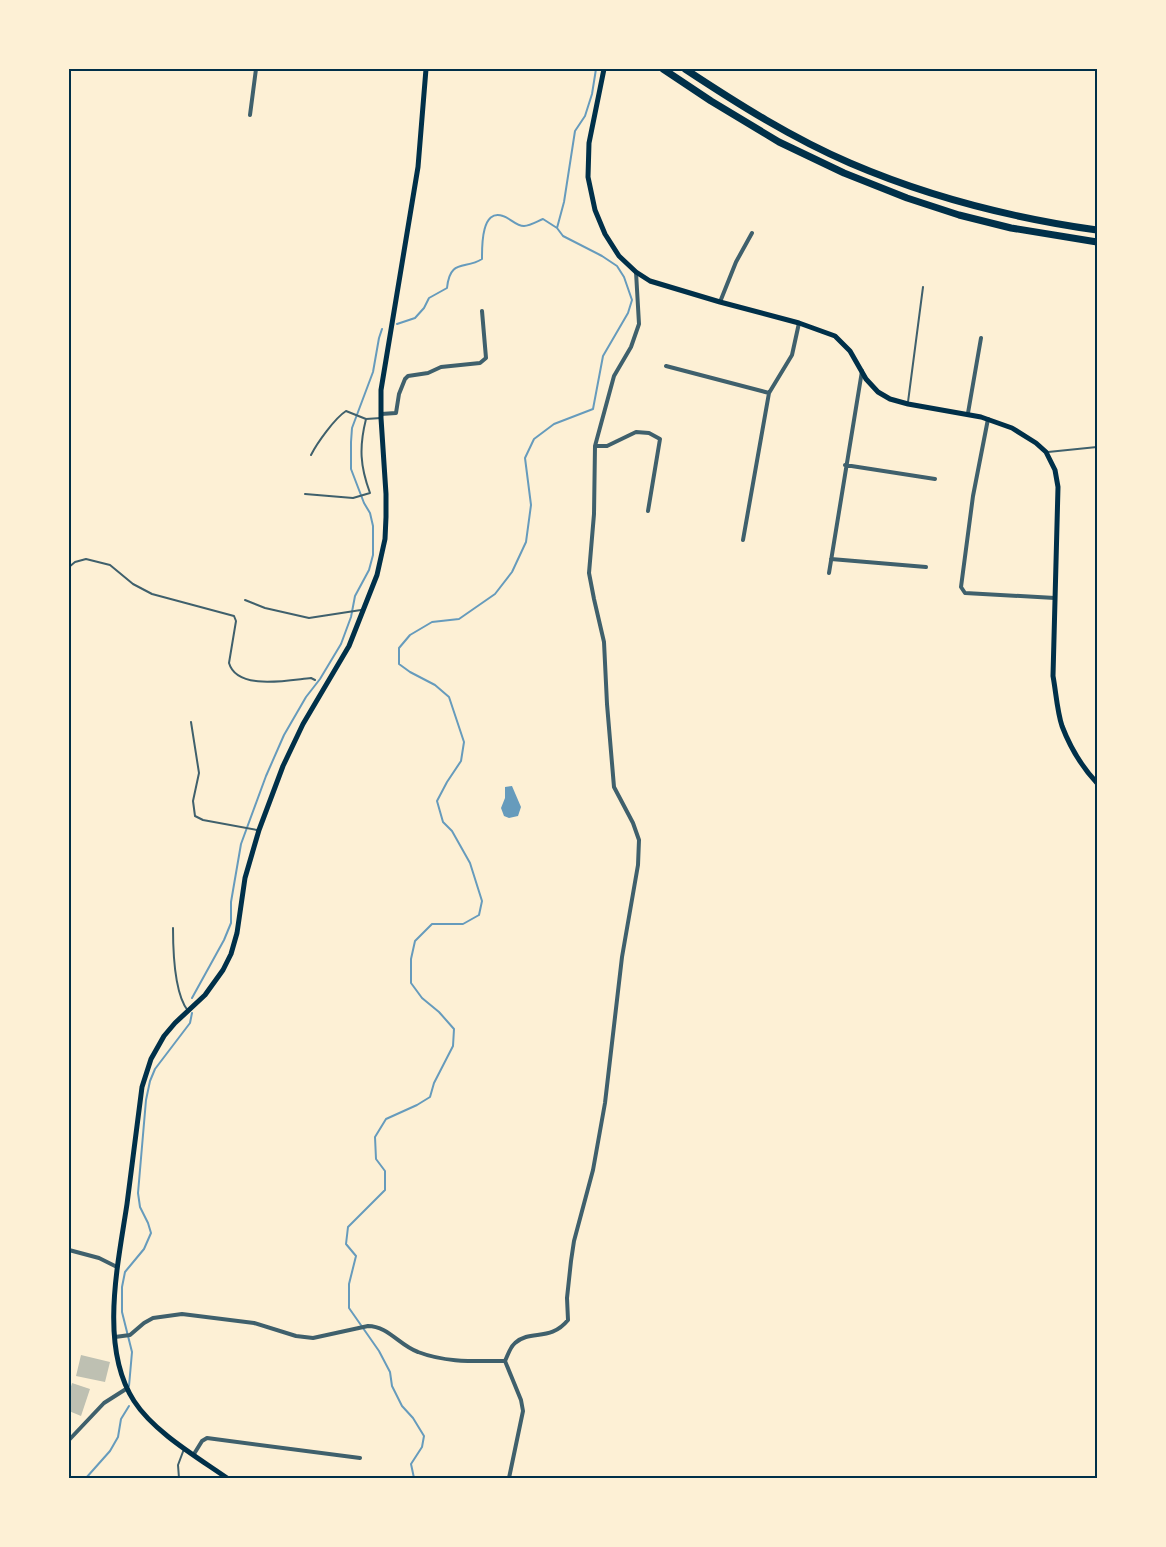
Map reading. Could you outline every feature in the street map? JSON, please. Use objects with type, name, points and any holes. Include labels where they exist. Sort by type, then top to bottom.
[{"type":"highway","points":[[663,69],[710,101],[779,142],[844,173],[907,198],[959,215],[1011,228],[1097,242]]},
{"type":"highway","points":[[685,69],[751,111],[801,139],[849,162],[901,183],[989,210],[1097,230]]},
{"type":"main road","points":[[227,1478],[152,1424],[126,1389],[118,1365],[114,1300],[142,1087],[150,1059],[164,1036],[215,982],[231,954],[237,934],[245,878],[259,830],[287,757],[303,724],[349,646],[377,575],[385,539],[386,494],[381,416],[384,370],[418,167],[426,69]]},
{"type":"main road","points":[[604,69],[589,143],[588,178],[595,210],[605,234],[620,256],[636,272],[650,281],[800,323],[835,336],[850,351],[878,392],[908,404],[968,413],[988,419],[1012,428],[1036,443],[1046,452],[1055,470],[1058,487],[1053,676],[1062,725],[1081,763],[1097,783]]},
{"type":"street","points":[[250,115],[256,69]]},
{"type":"street","points":[[720,302],[736,262],[752,233]]},
{"type":"street","points":[[509,1478],[523,1411],[521,1400],[506,1361],[511,1347],[515,1343],[523,1338],[547,1335],[556,1331],[568,1320],[567,1298],[574,1241],[593,1170],[605,1103],[622,957],[638,865],[639,840],[633,823],[614,787],[606,704],[604,642],[590,573],[594,514],[595,446],[614,376],[631,347],[638,324],[636,272]]},
{"type":"street","points":[[381,416],[396,413],[399,394],[408,376],[428,373],[441,367],[480,363],[486,358],[482,311]]},
{"type":"street","points":[[743,540],[769,393],[792,355],[800,323]]},
{"type":"street","points":[[968,413],[981,338]]},
{"type":"street","points":[[666,366],[769,393]]},
{"type":"street","points":[[828,573],[862,371]]},
{"type":"street","points":[[988,419],[974,488],[961,587],[965,593],[1055,598]]},
{"type":"street","points":[[595,446],[607,446],[636,432],[649,433],[660,439],[648,511]]},
{"type":"street","points":[[845,465],[935,479]]},
{"type":"street","points":[[831,559],[926,566]]},
{"type":"street","points":[[69,1250],[99,1258],[117,1267]]},
{"type":"street","points":[[115,1337],[128,1336],[153,1318],[182,1314],[254,1323],[296,1336],[313,1338],[368,1326],[382,1328],[402,1344],[418,1352],[445,1360],[465,1362],[506,1361]]},
{"type":"street","points":[[69,1440],[104,1403],[126,1389]]},
{"type":"street","points":[[194,1454],[202,1441],[207,1438],[360,1458]]},
{"type":"lane","points":[[908,404],[923,287]]},
{"type":"lane","points":[[311,455],[318,442],[325,436],[339,415],[346,411],[366,419],[381,416]]},
{"type":"lane","points":[[305,494],[353,498],[370,493],[362,467],[362,433],[366,419]]},
{"type":"lane","points":[[1046,452],[1097,447]]},
{"type":"lane","points":[[69,567],[75,562],[86,559],[110,565],[133,584],[152,594],[234,616],[236,621],[229,663],[231,669],[240,676],[259,682],[311,678],[315,680]]},
{"type":"lane","points":[[245,600],[265,608],[309,618],[364,610]]},
{"type":"lane","points":[[192,722],[199,773],[194,801],[195,816],[203,820],[259,830]]},
{"type":"lane","points":[[173,928],[177,978],[188,1011]]},
{"type":"lane","points":[[179,1478],[178,1465],[185,1448]]},
{"type":"water","points":[[512,786],[521,807],[518,816],[509,818],[504,816],[501,808],[505,798],[505,787]]},
{"type":"building","points":[[81,1355],[110,1362],[105,1382],[76,1376]]},
{"type":"building","points":[[72,1383],[90,1389],[81,1416],[69,1411],[69,1393]]},
{"type":"waterway","points":[[414,1478],[411,1464],[422,1447],[424,1436],[413,1418],[402,1406],[392,1386],[390,1372],[379,1351],[349,1308],[349,1284],[356,1256],[346,1244],[348,1227],[385,1190],[385,1171],[376,1159],[375,1137],[386,1119],[430,1097],[434,1083],[453,1046],[454,1029],[439,1012],[422,998],[411,983],[411,959],[415,941],[432,924],[463,924],[479,915],[482,901],[470,863],[452,831],[443,822],[437,801],[461,761],[464,742],[449,697],[435,685],[399,664],[399,648],[410,635],[432,622],[459,619],[495,594],[512,572],[526,542],[531,505],[525,458],[534,439],[554,424],[593,409],[603,356],[628,313],[632,300],[624,277],[617,266],[563,236],[557,228],[564,202],[575,131],[585,116],[592,94],[596,69]]},
{"type":"waterway","points":[[397,324],[415,318],[424,308],[429,298],[447,288],[451,272],[459,266],[482,259],[484,230],[490,218],[496,215],[503,216],[518,225],[524,226],[543,219],[557,228]]},
{"type":"waterway","points":[[192,998],[224,940],[231,923],[231,902],[241,844],[266,776],[284,735],[306,697],[320,679],[341,644],[351,617],[355,596],[369,570],[373,555],[373,526],[370,513],[364,503],[351,469],[351,442],[352,428],[373,372],[382,329]]},
{"type":"waterway","points":[[129,1386],[132,1352],[122,1312],[122,1287],[125,1272],[144,1249],[151,1233],[140,1207],[138,1193],[146,1100],[155,1069],[190,1023],[192,1013]]},
{"type":"waterway","points":[[86,1478],[110,1451],[118,1437],[121,1419],[129,1406]]}]
